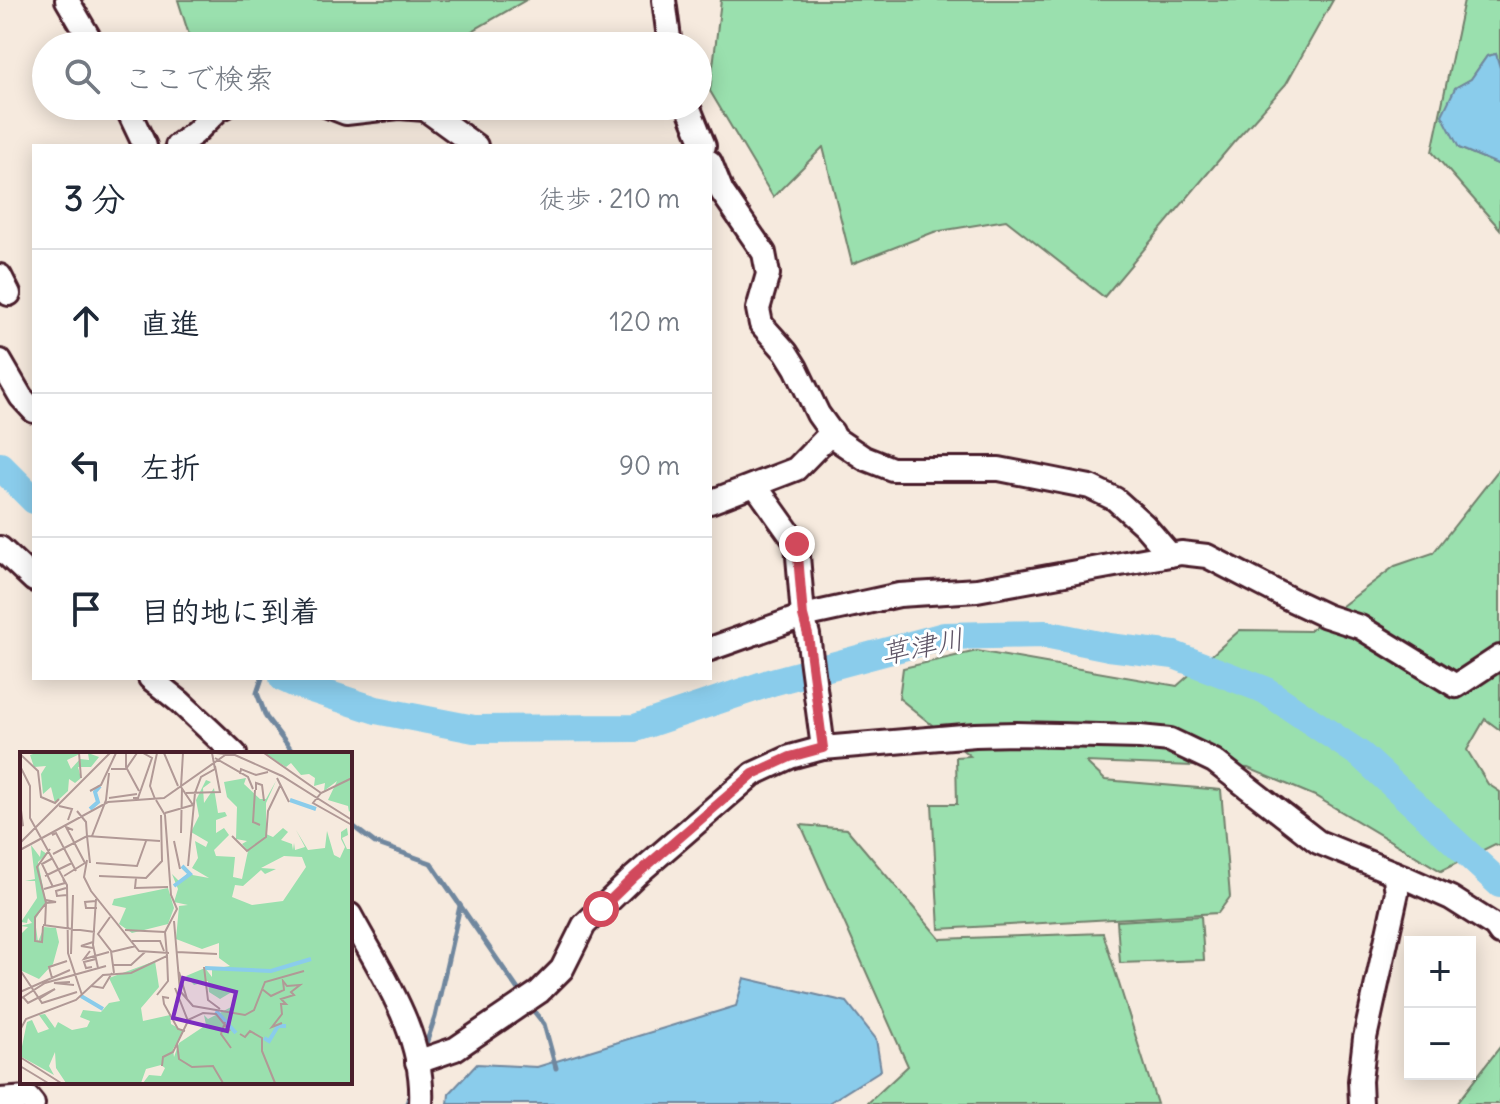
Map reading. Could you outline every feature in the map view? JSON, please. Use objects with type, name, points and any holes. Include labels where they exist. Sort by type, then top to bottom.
[{"type":"street","points":[[67,0],[86,32]]},
{"type":"street","points":[[664,0],[668,32]]},
{"type":"street","points":[[133,120],[144,144]]},
{"type":"street","points":[[180,144],[208,120]]},
{"type":"street","points":[[440,120],[473,144]]},
{"type":"street","points":[[694,120],[703,144]]},
{"type":"street","points":[[712,167],[722,192],[764,253],[768,274],[758,309],[761,324],[786,352],[818,414],[836,439],[864,458],[892,469],[999,469],[1090,487],[1115,499],[1144,525],[1170,555]]},
{"type":"street","points":[[0,361],[21,397],[32,409]]},
{"type":"street","points":[[712,501],[796,469],[832,432]]},
{"type":"street","points":[[755,485],[797,544],[823,745]]},
{"type":"street","points":[[0,548],[32,578]]},
{"type":"street","points":[[712,648],[806,625],[899,595],[977,590],[1181,553],[1207,556],[1326,616],[1360,627],[1456,686],[1500,657]]},
{"type":"street","points":[[0,567],[32,597]]},
{"type":"street","points":[[152,680],[233,752]]},
{"type":"street","points":[[417,1062],[455,1049],[539,992],[562,969],[584,925],[635,876],[753,774],[823,745],[1016,734],[1170,740],[1214,761],[1318,842],[1451,898],[1495,926],[1500,933]]},
{"type":"street","points":[[1361,1104],[1365,1038],[1397,892],[1394,873]]},
{"type":"street","points":[[352,919],[399,1002],[408,1025],[417,1062],[421,1104]]},
{"type":"street","points":[[0,1100],[28,1098],[33,1104]]},
{"type":"green space","points":[[178,0],[526,0],[470,32],[188,32]]},
{"type":"green space","points":[[721,0],[1333,0],[1286,84],[1104,297],[1006,220],[934,232],[852,264],[823,147],[773,197],[712,94]]},
{"type":"green space","points":[[1464,0],[1500,0],[1500,68],[1496,54],[1487,56],[1471,79],[1455,88],[1459,148],[1500,165],[1500,229],[1432,152]]},
{"type":"green space","points":[[1500,468],[1500,730],[1485,719],[1467,750],[1488,784],[1500,792],[1500,846],[1495,844],[1441,871],[1315,796],[1248,768],[1086,762],[1105,780],[1221,790],[1230,897],[1218,913],[939,929],[932,804],[957,804],[956,757],[970,756],[899,698],[903,668],[977,651],[1177,686],[1240,630],[1309,631],[1395,566],[1433,553]]},
{"type":"green space","points":[[801,825],[847,829],[940,939],[1103,933],[1157,1104],[867,1104],[908,1066]]},
{"type":"green space","points":[[1201,916],[1204,960],[1120,963],[1117,921]]},
{"type":"green space","points":[[1500,1047],[1500,1104],[1456,1104]]},
{"type":"water","points":[[1496,54],[1500,68],[1500,165],[1459,148],[1442,115],[1455,88],[1471,79],[1487,56]]},
{"type":"water","points":[[744,978],[847,1002],[876,1039],[881,1070],[827,1104],[448,1104],[449,1094],[477,1064],[537,1067],[736,1006]]},
{"type":"waterway","name":"草津川","points":[[0,466],[32,498]]},
{"type":"waterway","name":"草津川","points":[[287,680],[376,710],[474,729],[635,728],[772,682],[944,636],[1045,634],[1109,647],[1174,655],[1265,690],[1361,755],[1500,884]]},
{"type":"waterway","points":[[261,680],[257,693],[266,717],[292,752]]},
{"type":"waterway","points":[[352,826],[375,843],[431,863],[523,997]]},
{"type":"waterway","points":[[424,1050],[435,1017],[460,906]]},
{"type":"waterway","points":[[529,1005],[544,1024],[556,1068]]},
{"type":"waterway","points":[[407,1104],[411,1090]]},
{"type":"route","points":[[601,909],[753,774],[790,757],[823,748],[803,616],[797,544]]}]
